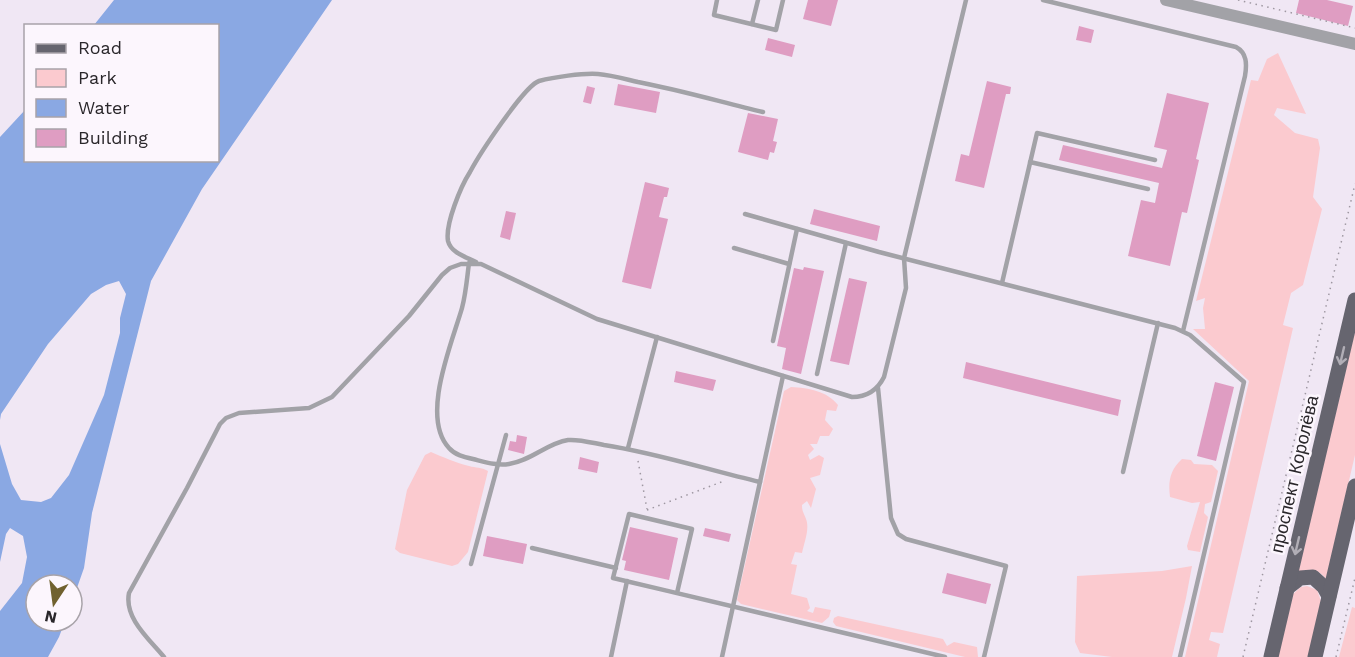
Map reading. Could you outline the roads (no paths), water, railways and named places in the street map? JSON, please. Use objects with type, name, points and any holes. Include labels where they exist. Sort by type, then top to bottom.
[{"type":"main road","name":"проспект Королёва","points":[[1271,657],[1355,300]]},
{"type":"main road","points":[[1315,657],[1329,596],[1349,536],[1355,486]]},
{"type":"main road","points":[[1287,588],[1300,578],[1313,577],[1324,587],[1329,596]]},
{"type":"street","points":[[1166,0],[1355,44]]},
{"type":"lane","points":[[717,0],[714,15],[776,30],[783,0]]},
{"type":"lane","points":[[752,24],[758,0]]},
{"type":"lane","points":[[763,112],[600,74],[538,81],[525,92],[470,172],[451,219],[448,234],[450,246],[457,253],[578,311],[852,397],[867,395],[878,388],[884,377],[906,288],[904,258],[966,0]]},
{"type":"lane","points":[[1043,0],[1236,47],[1244,55],[1245,76],[1183,331]]},
{"type":"lane","points":[[1002,283],[1037,132],[1155,160]]},
{"type":"lane","points":[[1030,162],[1148,189]]},
{"type":"lane","points":[[745,214],[846,243],[1183,331],[1244,382],[1180,657]]},
{"type":"lane","points":[[773,341],[797,229]]},
{"type":"lane","points":[[817,374],[846,243]]},
{"type":"lane","points":[[734,248],[789,264]]},
{"type":"lane","points":[[164,657],[131,615],[128,606],[129,593],[220,424],[226,418],[239,413],[309,408],[332,397],[410,316],[442,275],[450,268],[469,263],[481,264]]},
{"type":"lane","points":[[469,263],[463,304],[436,400],[441,436],[455,453],[498,465],[523,461],[558,443],[569,440],[628,448],[760,482]]},
{"type":"lane","points":[[1123,472],[1158,323]]},
{"type":"lane","points":[[628,448],[657,337]]},
{"type":"lane","points":[[722,657],[783,376]]},
{"type":"lane","points":[[878,388],[891,518],[898,534],[916,543],[1006,566],[984,657]]},
{"type":"lane","points":[[471,564],[506,435]]},
{"type":"lane","points":[[677,593],[692,529],[629,514],[614,578],[945,657]]},
{"type":"lane","points":[[532,548],[616,568]]},
{"type":"lane","points":[[611,657],[627,581]]},
{"type":"water","points":[[114,0],[332,0],[202,189],[151,281],[92,513],[82,573],[24,573],[24,633],[60,633],[59,637],[48,657],[0,657],[0,611],[22,583],[27,557],[23,536],[10,528],[6,534],[0,562],[0,444],[12,484],[21,500],[41,502],[51,498],[69,475],[104,395],[120,333],[120,318],[126,294],[119,281],[106,285],[91,294],[48,344],[1,414],[0,420],[0,137],[24,111],[24,162],[219,162],[219,24],[95,24]]}]
